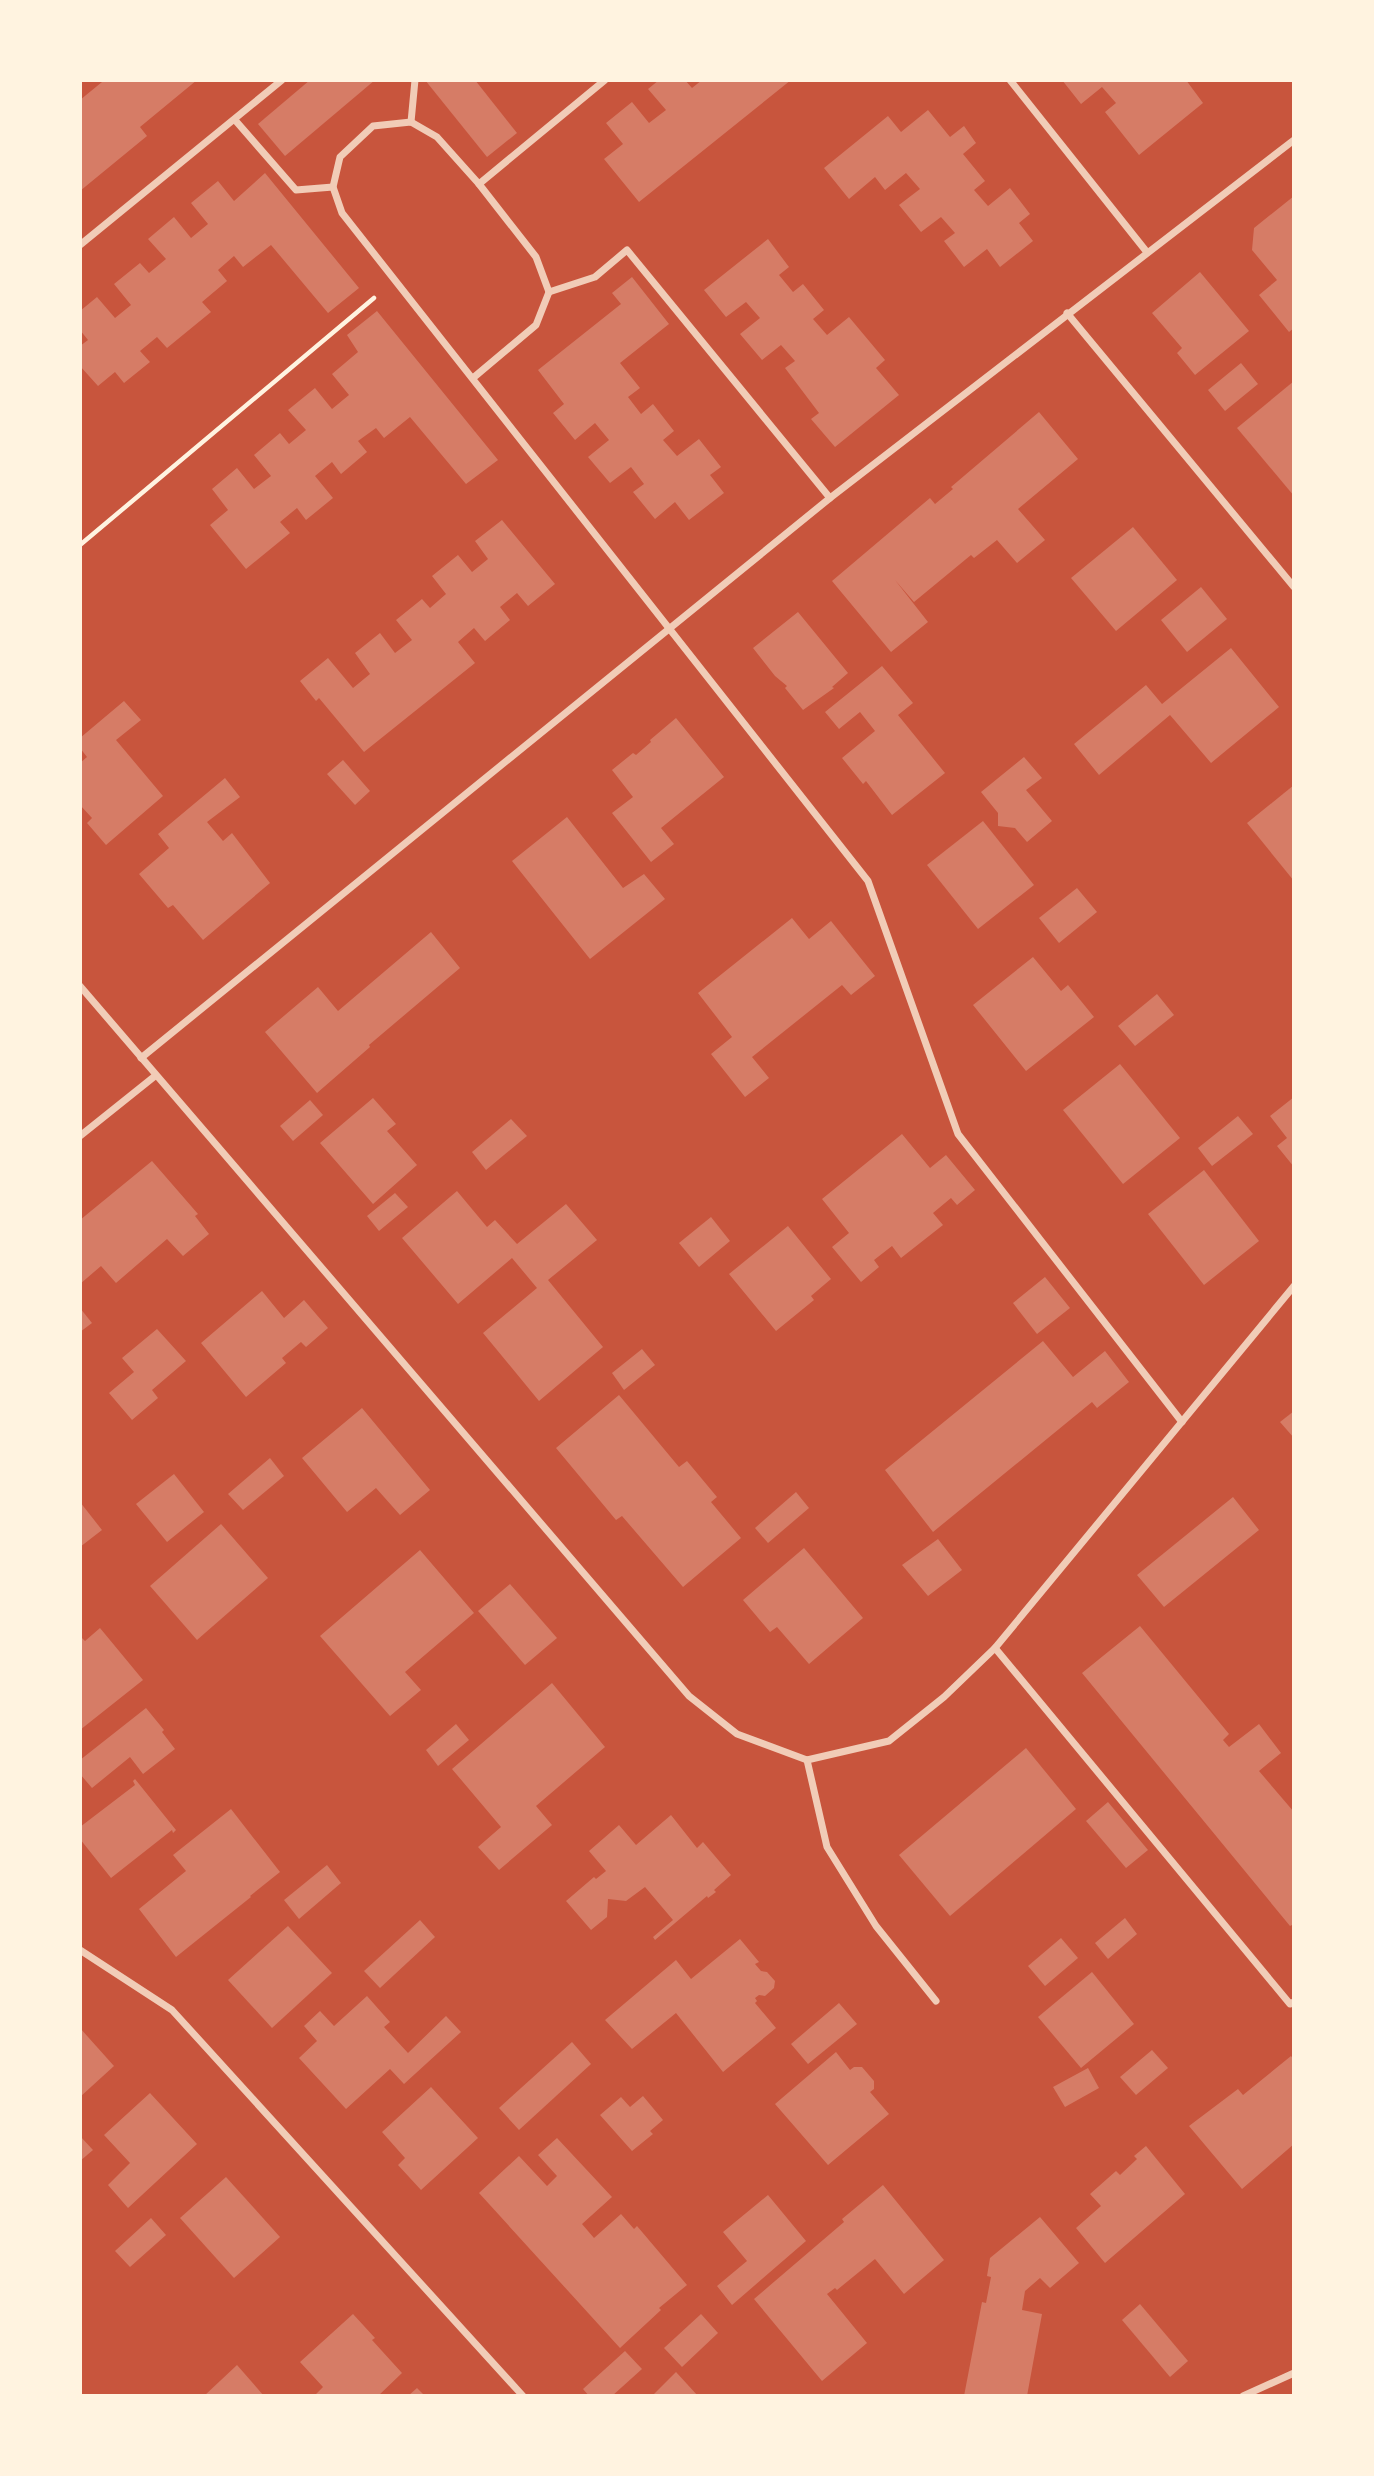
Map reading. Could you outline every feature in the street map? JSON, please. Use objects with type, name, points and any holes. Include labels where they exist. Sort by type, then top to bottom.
[{"type":"street","points":[[80,245],[282,80]]},
{"type":"street","points":[[411,122],[415,80]]},
{"type":"street","points":[[479,184],[605,80]]},
{"type":"street","points":[[1010,80],[1146,251]]},
{"type":"street","points":[[235,120],[296,190],[333,187]]},
{"type":"street","points":[[474,378],[536,325],[549,292],[536,257],[479,184],[437,137],[411,122],[373,126],[340,157],[333,187],[342,213],[868,881],[958,1134],[1182,1422]]},
{"type":"street","points":[[141,1058],[830,498],[1146,251],[1293,140]]},
{"type":"street","points":[[549,292],[595,277],[627,250],[830,498]]},
{"type":"street","points":[[1067,313],[1293,587]]},
{"type":"street","points":[[80,986],[689,1696],[737,1734],[807,1760],[889,1741],[944,1697],[995,1648],[1293,1286]]},
{"type":"street","points":[[80,1136],[155,1076]]},
{"type":"street","points":[[995,1648],[1281,1994],[1290,2004],[1293,2002]]},
{"type":"street","points":[[807,1760],[827,1847],[876,1926],[936,2001]]},
{"type":"street","points":[[80,1950],[172,2010],[523,2396]]},
{"type":"street","points":[[1243,2396],[1293,2374]]},
{"type":"path","points":[[80,545],[395,281]]},
{"type":"building","points":[[101,80],[197,80],[140,127],[147,136],[80,191],[80,100],[102,82]]},
{"type":"building","points":[[310,80],[375,80],[285,156],[258,124]]},
{"type":"building","points":[[425,80],[475,80],[517,133],[487,157]]},
{"type":"building","points":[[659,80],[685,80],[692,88],[702,80],[791,80],[639,202],[604,159],[623,144],[606,123],[632,102],[649,123],[666,110],[648,89]]},
{"type":"building","points":[[1062,80],[1186,80],[1203,103],[1139,155],[1105,112],[1116,103],[1102,87],[1081,104]]},
{"type":"building","points":[[928,110],[950,137],[964,126],[976,143],[963,154],[985,181],[974,190],[988,206],[1010,188],[1030,214],[1019,223],[1033,241],[1000,267],[987,249],[964,267],[944,241],[955,233],[941,217],[921,232],[899,205],[920,189],[906,173],[885,190],[875,177],[849,199],[824,168],[888,116],[901,132]]},
{"type":"building","points":[[265,173],[359,288],[328,313],[271,245],[243,267],[234,256],[218,270],[227,281],[202,302],[211,312],[167,348],[157,337],[140,351],[150,362],[124,383],[115,372],[98,386],[80,366],[80,346],[88,340],[80,330],[80,311],[97,297],[115,318],[131,305],[114,284],[140,263],[149,273],[166,259],[148,239],[174,217],[191,238],[208,224],[191,203],[218,181],[234,201]]},
{"type":"building","points":[[1294,196],[1294,328],[1289,332],[1259,295],[1277,280],[1252,250],[1254,228]]},
{"type":"building","points":[[768,239],[789,267],[779,275],[793,292],[803,284],[824,310],[813,319],[827,335],[849,317],[885,360],[876,368],[899,395],[835,447],[811,419],[819,413],[785,368],[795,361],[781,345],[762,360],[740,334],[760,318],[746,302],[726,317],[704,290]]},
{"type":"building","points":[[1200,272],[1249,331],[1195,375],[1177,353],[1182,348],[1152,313]]},
{"type":"building","points":[[632,277],[669,324],[620,363],[640,388],[628,397],[641,414],[653,404],[674,431],[663,440],[677,456],[699,439],[721,467],[710,475],[724,493],[689,520],[675,502],[655,519],[633,492],[644,484],[631,467],[610,483],[588,457],[609,440],[595,423],[575,440],[553,413],[564,404],[538,370],[621,304],[612,293]]},
{"type":"building","points":[[377,311],[498,460],[466,484],[410,417],[384,438],[376,428],[358,441],[367,452],[341,474],[332,462],[315,476],[333,498],[306,520],[297,508],[280,522],[290,533],[246,569],[210,525],[228,510],[212,489],[237,468],[254,489],[271,476],[254,455],[280,433],[289,444],[306,430],[288,410],[315,388],[332,409],[349,395],[332,374],[358,352],[347,335]]},
{"type":"building","points":[[1241,363],[1258,384],[1225,411],[1208,390]]},
{"type":"building","points":[[1294,381],[1294,496],[1237,428]]},
{"type":"building","points":[[1039,412],[1078,459],[1018,509],[1045,540],[1017,563],[997,540],[974,558],[971,555],[914,602],[895,580],[928,622],[891,652],[832,581],[930,498],[935,504],[953,489],[951,487]]},
{"type":"building","points":[[502,520],[555,584],[528,606],[517,593],[500,607],[510,620],[485,641],[474,628],[458,642],[475,663],[364,752],[319,698],[316,701],[300,681],[328,658],[353,688],[370,674],[355,653],[380,633],[395,653],[412,640],[396,620],[422,599],[430,608],[446,594],[432,576],[458,555],[472,572],[488,559],[475,541]]},
{"type":"building","points":[[1133,527],[1177,580],[1116,631],[1071,578]]},
{"type":"building","points":[[1201,587],[1227,619],[1187,652],[1161,620]]},
{"type":"building","points":[[798,612],[848,673],[832,687],[834,688],[803,710],[785,688],[787,686],[775,676],[753,648]]},
{"type":"building","points":[[1231,648],[1279,707],[1211,763],[1170,715],[1099,775],[1074,744],[1146,685],[1162,704]]},
{"type":"building","points":[[882,666],[913,703],[898,715],[945,773],[892,815],[866,781],[863,784],[842,758],[875,731],[860,712],[839,729],[825,712]]},
{"type":"building","points":[[124,701],[141,720],[116,740],[163,796],[106,845],[87,823],[92,818],[80,805],[80,763],[87,757],[80,748],[80,738]]},
{"type":"building","points":[[676,718],[724,777],[661,828],[674,844],[651,862],[612,813],[633,797],[612,770],[633,753],[636,755]]},
{"type":"building","points":[[1024,757],[1042,778],[1026,790],[1052,821],[1027,842],[1015,828],[998,826],[998,813],[981,792]]},
{"type":"building","points":[[343,760],[370,791],[355,805],[327,774]]},
{"type":"building","points":[[225,778],[240,797],[207,822],[223,841],[232,833],[270,883],[203,940],[173,905],[168,908],[139,874],[169,848],[158,834]]},
{"type":"building","points":[[1294,785],[1294,881],[1247,823]]},
{"type":"building","points":[[567,817],[623,888],[644,874],[665,899],[590,959],[512,861]]},
{"type":"building","points":[[983,821],[1034,885],[978,929],[927,865]]},
{"type":"building","points":[[1077,888],[1097,912],[1059,943],[1039,918]]},
{"type":"building","points":[[792,918],[809,939],[831,921],[875,976],[851,995],[842,985],[752,1057],[769,1078],[745,1097],[711,1054],[732,1037],[698,993]]},
{"type":"building","points":[[431,932],[460,968],[317,1093],[265,1032],[318,987],[338,1011]]},
{"type":"building","points":[[1033,957],[1061,991],[1068,985],[1094,1017],[1026,1071],[973,1005]]},
{"type":"building","points":[[1157,994],[1174,1015],[1135,1046],[1118,1026]]},
{"type":"building","points":[[1120,1064],[1180,1138],[1123,1184],[1063,1110]]},
{"type":"building","points":[[1294,1097],[1294,1167],[1277,1146],[1287,1138],[1270,1116]]},
{"type":"building","points":[[373,1098],[396,1124],[387,1131],[417,1165],[373,1204],[320,1143]]},
{"type":"building","points":[[310,1100],[323,1115],[293,1141],[280,1126]]},
{"type":"building","points":[[1238,1116],[1253,1134],[1212,1166],[1198,1148]]},
{"type":"building","points":[[511,1119],[527,1136],[486,1170],[472,1152]]},
{"type":"building","points":[[902,1134],[930,1168],[946,1155],[975,1190],[957,1205],[951,1198],[933,1213],[943,1225],[901,1258],[892,1246],[874,1260],[879,1267],[861,1282],[832,1247],[849,1233],[822,1199]]},
{"type":"building","points":[[152,1161],[198,1214],[195,1216],[209,1234],[183,1256],[167,1239],[116,1283],[101,1266],[80,1284],[80,1220]]},
{"type":"building","points":[[1204,1170],[1259,1241],[1204,1285],[1148,1214]]},
{"type":"building","points":[[457,1191],[487,1227],[495,1220],[517,1244],[566,1204],[597,1240],[548,1280],[603,1347],[539,1401],[483,1333],[537,1288],[512,1258],[458,1304],[402,1238]]},
{"type":"building","points":[[395,1193],[408,1207],[379,1231],[367,1216]]},
{"type":"building","points":[[711,1217],[730,1241],[699,1267],[679,1243]]},
{"type":"building","points":[[788,1226],[831,1279],[811,1296],[814,1300],[776,1331],[729,1274]]},
{"type":"building","points":[[1045,1277],[1070,1308],[1037,1334],[1013,1303]]},
{"type":"building","points":[[262,1291],[284,1318],[304,1300],[328,1328],[306,1347],[301,1342],[282,1358],[286,1363],[246,1397],[201,1343]]},
{"type":"building","points":[[80,1308],[92,1323],[80,1332]]},
{"type":"building","points":[[157,1329],[186,1361],[152,1390],[158,1398],[132,1420],[109,1393],[134,1372],[122,1358]]},
{"type":"building","points":[[1043,1341],[1073,1377],[1105,1351],[1129,1382],[1097,1408],[1092,1402],[933,1532],[885,1470]]},
{"type":"building","points":[[642,1349],[655,1365],[624,1390],[612,1373]]},
{"type":"building","points":[[619,1395],[679,1467],[687,1461],[717,1497],[711,1502],[741,1538],[683,1587],[622,1516],[616,1520],[556,1448]]},
{"type":"building","points":[[362,1408],[430,1490],[400,1515],[376,1488],[347,1512],[302,1458]]},
{"type":"building","points":[[1294,1411],[1294,1438],[1280,1422]]},
{"type":"building","points":[[270,1458],[284,1476],[243,1510],[228,1494]]},
{"type":"building","points":[[174,1474],[204,1512],[167,1542],[136,1504]]},
{"type":"building","points":[[796,1492],[809,1508],[768,1543],[755,1528]]},
{"type":"building","points":[[1233,1497],[1259,1530],[1164,1607],[1137,1575]]},
{"type":"building","points":[[80,1502],[102,1530],[80,1547]]},
{"type":"building","points":[[221,1524],[268,1578],[197,1640],[150,1586]]},
{"type":"building","points":[[938,1539],[962,1570],[928,1596],[902,1565]]},
{"type":"building","points":[[804,1548],[863,1618],[809,1664],[777,1627],[770,1632],[743,1600]]},
{"type":"building","points":[[420,1550],[474,1613],[405,1672],[421,1690],[390,1716],[320,1636]]},
{"type":"building","points":[[510,1584],[557,1638],[525,1665],[478,1611]]},
{"type":"building","points":[[1140,1626],[1229,1734],[1223,1740],[1229,1747],[1259,1724],[1281,1753],[1259,1771],[1294,1812],[1294,1924],[1290,1926],[1082,1673]]},
{"type":"building","points":[[100,1628],[143,1680],[80,1730],[80,1636],[85,1641]]},
{"type":"building","points":[[552,1683],[605,1747],[536,1806],[552,1825],[499,1870],[478,1847],[501,1827],[452,1769]]},
{"type":"building","points":[[146,1708],[175,1749],[143,1774],[130,1757],[92,1788],[80,1774],[80,1760]]},
{"type":"building","points":[[456,1724],[469,1740],[438,1766],[426,1750]]},
{"type":"building","points":[[1026,1748],[1076,1809],[950,1916],[899,1855]]},
{"type":"building","points":[[135,1779],[176,1830],[173,1833],[172,1830],[111,1878],[80,1839],[80,1827],[135,1785]]},
{"type":"building","points":[[1108,1802],[1148,1850],[1126,1868],[1086,1821]]},
{"type":"building","points":[[231,1809],[280,1872],[176,1957],[139,1909],[186,1871],[173,1855]]},
{"type":"building","points":[[671,1815],[697,1848],[703,1842],[731,1875],[714,1890],[716,1892],[708,1898],[707,1896],[655,1940],[653,1937],[673,1920],[645,1887],[626,1901],[608,1899],[607,1917],[591,1930],[566,1901],[594,1877],[596,1879],[606,1871],[589,1851],[619,1825],[636,1845]]},
{"type":"building","points":[[327,1865],[341,1883],[299,1919],[284,1900]]},
{"type":"building","points":[[1125,1918],[1137,1934],[1108,1959],[1095,1943]]},
{"type":"building","points":[[420,1920],[435,1937],[380,1988],[364,1971]]},
{"type":"building","points":[[288,1926],[332,1973],[272,2028],[228,1980]]},
{"type":"building","points":[[1061,1938],[1078,1958],[1045,1986],[1028,1966]]},
{"type":"building","points":[[740,1939],[759,1962],[755,1964],[775,1981],[774,1988],[765,1996],[759,1995],[755,1998],[755,2003],[776,2028],[723,2072],[676,2013],[632,2049],[605,2020],[676,1960],[691,1979]]},
{"type":"building","points":[[1092,1972],[1134,2024],[1081,2068],[1038,2017]]},
{"type":"building","points":[[367,1996],[390,2022],[384,2027],[408,2053],[446,2016],[461,2032],[404,2084],[390,2069],[346,2109],[299,2058],[317,2041],[304,2026],[320,2011],[334,2026]]},
{"type":"building","points":[[839,2003],[857,2024],[808,2064],[791,2044]]},
{"type":"building","points":[[80,2028],[114,2066],[80,2097]]},
{"type":"building","points":[[572,2042],[591,2064],[519,2130],[499,2108]]},
{"type":"building","points":[[1152,2050],[1168,2068],[1136,2095],[1120,2077]]},
{"type":"building","points":[[836,2052],[850,2070],[862,2067],[874,2081],[874,2089],[870,2092],[889,2114],[828,2165],[775,2104]]},
{"type":"building","points":[[1291,2056],[1294,2060],[1294,2144],[1242,2189],[1189,2126],[1238,2089],[1243,2095]]},
{"type":"building","points":[[1088,2068],[1099,2088],[1065,2107],[1053,2087]]},
{"type":"building","points":[[431,2087],[478,2138],[421,2190],[398,2165],[405,2158],[382,2132]]},
{"type":"building","points":[[150,2093],[197,2144],[128,2208],[108,2185],[130,2163],[104,2135]]},
{"type":"building","points":[[643,2096],[663,2120],[650,2131],[653,2134],[632,2151],[600,2115],[621,2097],[630,2107]]},
{"type":"building","points":[[80,2136],[93,2150],[80,2161]]},
{"type":"building","points":[[557,2138],[612,2197],[582,2224],[594,2238],[621,2214],[634,2229],[637,2226],[687,2285],[659,2308],[661,2310],[620,2348],[479,2193],[519,2156],[547,2186],[557,2176],[538,2155]]},
{"type":"building","points":[[1146,2146],[1185,2194],[1105,2263],[1076,2228],[1101,2206],[1090,2194],[1116,2171],[1120,2175],[1137,2159],[1134,2156]]},
{"type":"building","points":[[226,2177],[280,2237],[234,2278],[180,2218]]},
{"type":"building","points":[[883,2185],[944,2260],[904,2294],[875,2259],[837,2290],[835,2288],[827,2294],[867,2343],[822,2381],[754,2299]]},
{"type":"building","points":[[768,2195],[806,2241],[732,2305],[717,2286],[747,2261],[723,2232]]},
{"type":"building","points":[[1040,2217],[1079,2263],[1050,2288],[1040,2278],[1025,2291],[1022,2310],[1042,2314],[1027,2396],[964,2396],[982,2302],[986,2303],[991,2277],[987,2276],[990,2258]]},
{"type":"building","points":[[151,2218],[166,2235],[130,2267],[115,2251]]},
{"type":"building","points":[[1140,2304],[1188,2361],[1170,2377],[1122,2320]]},
{"type":"building","points":[[353,2314],[402,2373],[378,2396],[314,2396],[323,2387],[300,2362]]},
{"type":"building","points":[[701,2314],[718,2333],[682,2367],[664,2348]]},
{"type":"building","points":[[625,2351],[642,2369],[612,2396],[589,2396],[583,2389]]},
{"type":"building","points":[[237,2365],[264,2396],[204,2396]]},
{"type":"building","points":[[676,2372],[698,2396],[652,2396]]},
{"type":"building","points":[[417,2388],[425,2396],[408,2396]]}]
